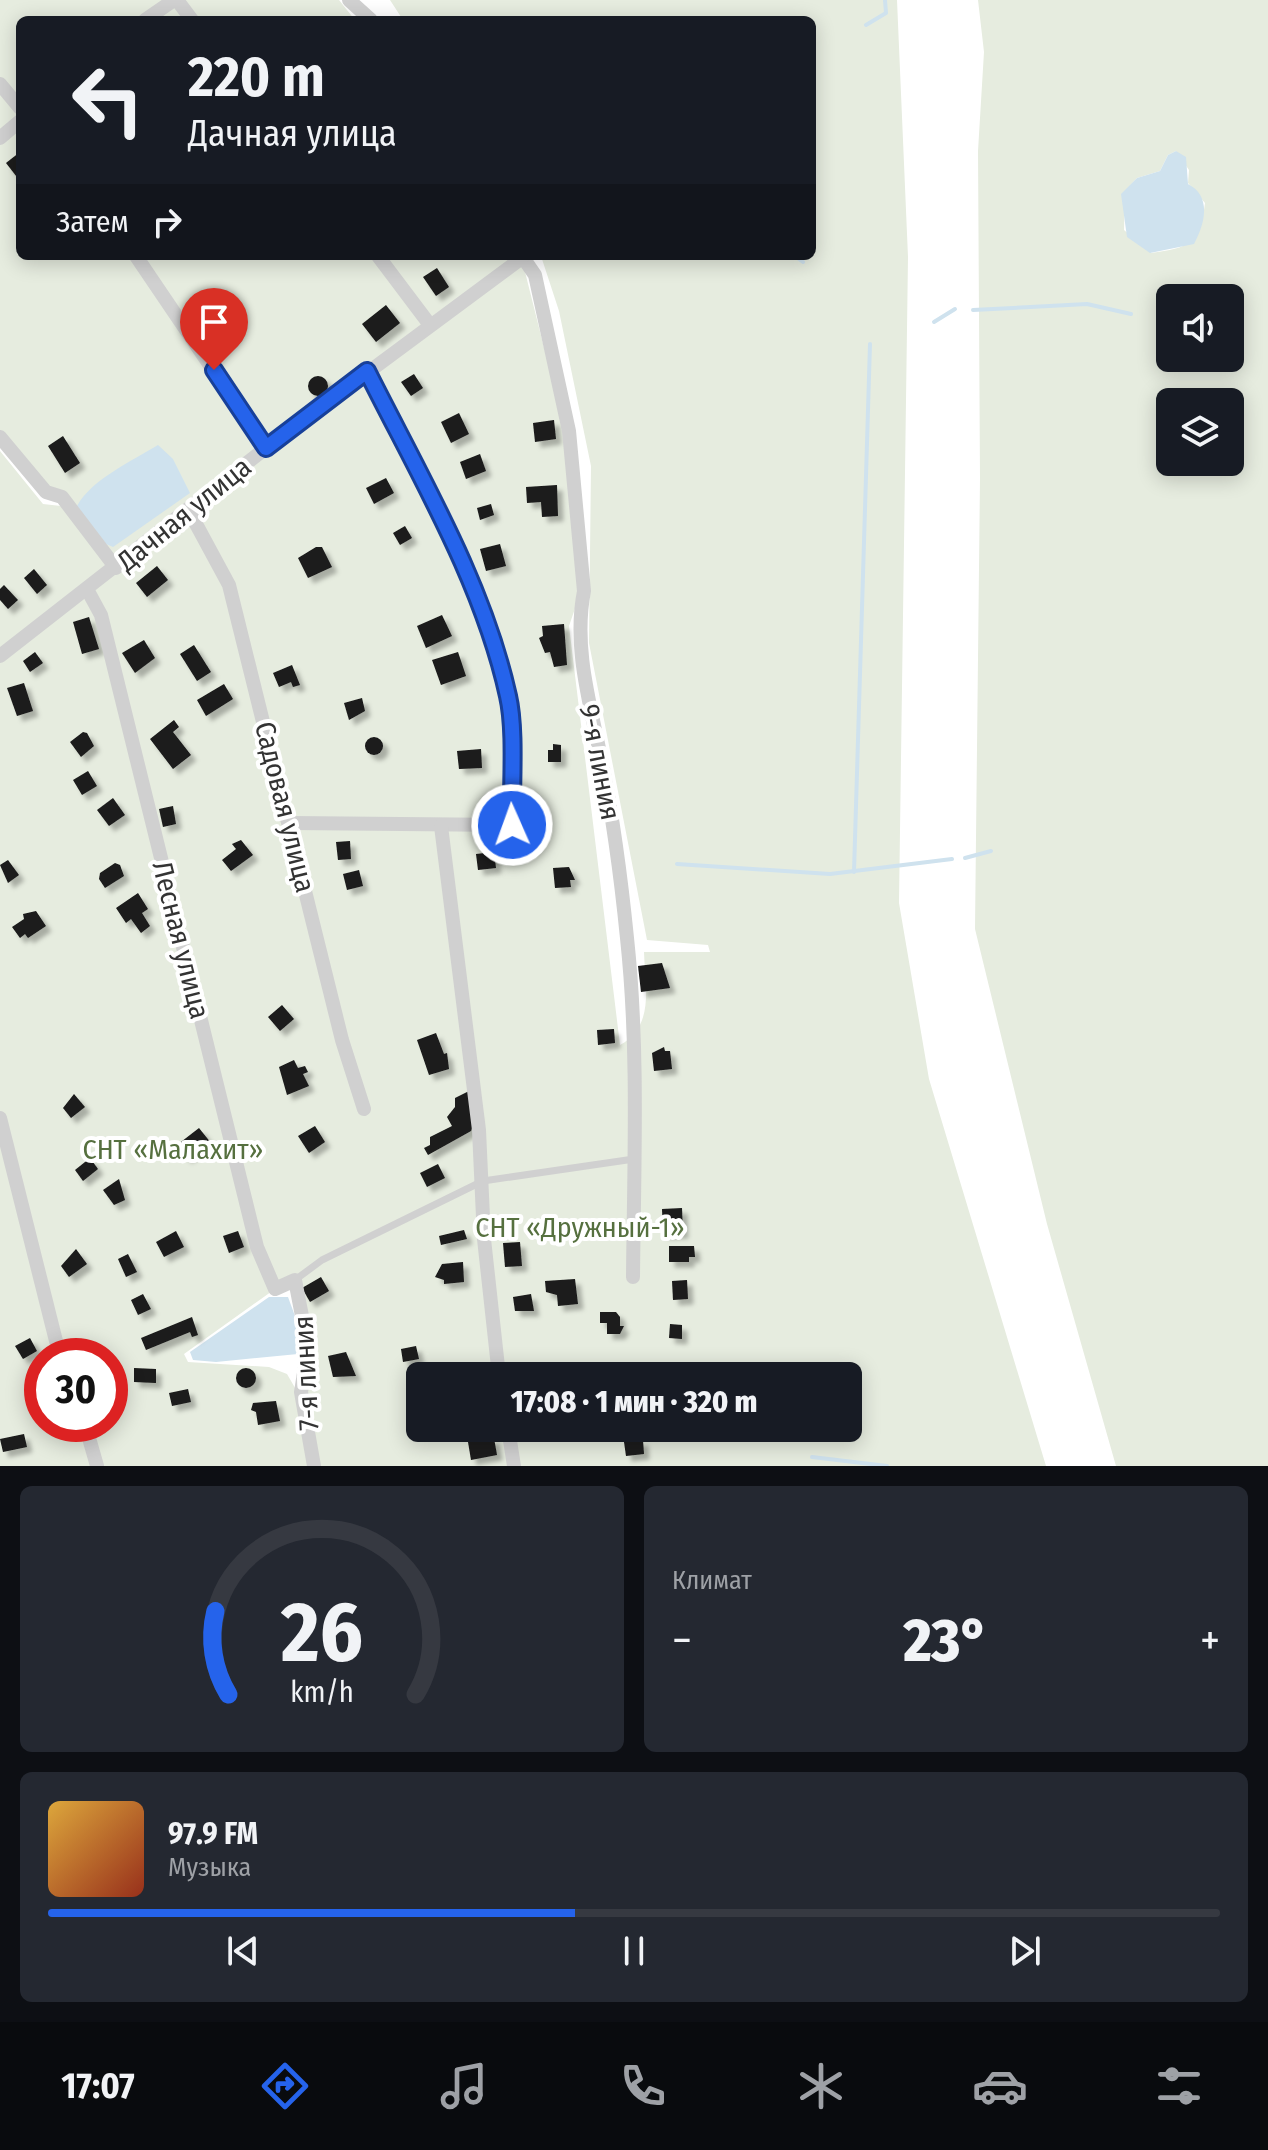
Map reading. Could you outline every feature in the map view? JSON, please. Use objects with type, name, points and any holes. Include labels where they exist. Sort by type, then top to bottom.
[{"type":"street","points":[[151,16],[175,0],[189,16]]},
{"type":"street","points":[[349,0],[367,16]]},
{"type":"street","points":[[0,84],[16,103]]},
{"type":"street","points":[[0,138],[16,124]]},
{"type":"street","points":[[139,260],[266,448]]},
{"type":"street","points":[[381,260],[430,325]]},
{"type":"street","name":"Дачная улица","points":[[2,651],[88,591],[266,448],[518,260]]},
{"type":"street","name":"9-я линия","points":[[524,260],[535,275],[556,361],[574,471],[584,591],[580,613],[586,695],[601,758],[627,937],[635,1037],[633,1277]]},
{"type":"street","points":[[291,823],[512,825],[509,698],[483,618],[446,529],[367,371]]},
{"type":"street","points":[[0,437],[46,492],[62,497],[116,568]]},
{"type":"street","name":"Садовая улица","points":[[189,511],[229,585],[291,823],[342,1040],[364,1109]]},
{"type":"street","name":"Лесная улица","points":[[88,591],[101,615],[253,1232],[275,1289],[295,1280]]},
{"type":"street","points":[[441,826],[473,1080],[483,1181],[484,1239],[497,1362]]},
{"type":"street","points":[[0,1118],[55,1338]]},
{"type":"street","name":"7-я линия","points":[[295,1280],[308,1347],[301,1392],[314,1466]]},
{"type":"street","points":[[90,1442],[97,1466]]},
{"type":"street","points":[[510,1442],[514,1466]]},
{"type":"lane","points":[[295,1280],[322,1260],[483,1181],[634,1159]]},
{"type":"green space","points":[[0,0],[339,0],[352,16],[16,16],[16,260],[522,260],[558,403],[570,420],[582,588],[569,626],[620,1045],[639,1027],[643,1016],[646,1004],[644,952],[710,952],[708,945],[647,940],[589,643],[591,466],[559,311],[542,260],[816,260],[816,16],[400,16],[390,0],[897,0],[908,257],[899,903],[929,1079],[1046,1466],[0,1466],[0,451],[43,504],[61,506],[62,498],[46,492],[0,437]],"holes":[[[295,1281],[308,1347],[298,1393],[287,1374],[269,1367],[188,1362],[184,1354],[275,1289]]]},
{"type":"green space","points":[[978,0],[1268,0],[1268,1466],[1116,1466],[1047,1224],[975,929],[980,478],[978,151],[984,52]],"holes":[[[1176,151],[1189,170],[1188,183],[1205,203],[1196,236],[1183,246],[1151,253],[1124,230],[1125,191],[1137,178],[1160,171],[1168,155]]]},
{"type":"water","points":[[1176,151],[1186,157],[1188,184],[1203,202],[1201,227],[1194,244],[1150,253],[1127,237],[1121,194],[1137,178],[1160,171],[1168,155]]},
{"type":"water","points":[[158,445],[173,459],[190,493],[113,547],[106,544],[77,506],[102,479]]},
{"type":"water","points":[[269,1297],[288,1297],[295,1316],[298,1354],[216,1362],[193,1360],[190,1352]]},
{"type":"building","points":[[16,155],[16,176],[6,163]]},
{"type":"building","points":[[437,268],[449,287],[436,296],[423,277]]},
{"type":"building","points":[[386,305],[400,323],[376,342],[362,324]]},
{"type":"building","points":[[414,374],[423,388],[411,396],[401,382]]},
{"type":"building","points":[[318,376],[325,379],[328,386],[325,393],[318,396],[311,393],[308,386],[311,379]]},
{"type":"building","points":[[459,413],[469,434],[451,443],[441,422]]},
{"type":"building","points":[[554,420],[556,439],[535,442],[533,423]]},
{"type":"building","points":[[63,436],[80,463],[65,473],[48,446]]},
{"type":"building","points":[[480,454],[486,471],[466,479],[460,462]]},
{"type":"building","points":[[386,478],[394,493],[374,504],[366,488]]},
{"type":"building","points":[[557,485],[558,516],[542,517],[541,502],[527,503],[526,487]]},
{"type":"building","points":[[491,504],[494,515],[480,520],[477,508]]},
{"type":"building","points":[[405,526],[412,538],[400,545],[393,533]]},
{"type":"building","points":[[500,544],[506,566],[486,571],[480,549]]},
{"type":"building","points":[[316,547],[322,547],[332,567],[308,578],[298,558]]},
{"type":"building","points":[[157,566],[168,580],[147,597],[136,583]]},
{"type":"building","points":[[34,569],[47,585],[37,594],[24,578]]},
{"type":"building","points":[[4,585],[18,600],[8,609],[0,600],[0,589]]},
{"type":"building","points":[[442,615],[452,636],[426,648],[417,626]]},
{"type":"building","points":[[89,617],[99,649],[82,654],[73,622]]},
{"type":"building","points":[[564,624],[567,665],[554,667],[550,652],[545,653],[539,638],[543,636],[542,626]]},
{"type":"building","points":[[144,640],[155,658],[135,673],[122,653]]},
{"type":"building","points":[[194,645],[211,672],[197,681],[180,654]]},
{"type":"building","points":[[35,652],[43,663],[30,672],[23,661]]},
{"type":"building","points":[[458,652],[466,676],[441,685],[432,660]]},
{"type":"building","points":[[292,665],[300,685],[293,687],[291,682],[279,687],[273,673]]},
{"type":"building","points":[[24,683],[33,711],[17,716],[7,688]]},
{"type":"building","points":[[224,684],[233,699],[206,716],[197,700]]},
{"type":"building","points":[[362,698],[365,711],[349,720],[344,703]]},
{"type":"building","points":[[174,720],[179,727],[173,732],[191,755],[173,769],[150,739]]},
{"type":"building","points":[[83,732],[87,733],[94,746],[81,757],[70,742]]},
{"type":"building","points":[[370,737],[378,737],[383,746],[381,753],[370,755],[365,750],[365,742]]},
{"type":"building","points":[[553,744],[561,745],[561,762],[548,762],[548,750],[553,750]]},
{"type":"building","points":[[481,749],[482,768],[459,769],[457,751]]},
{"type":"building","points":[[88,771],[97,786],[82,795],[73,780]]},
{"type":"building","points":[[113,798],[125,815],[109,826],[97,810]]},
{"type":"building","points":[[173,806],[176,824],[163,827],[159,809]]},
{"type":"building","points":[[241,840],[253,855],[231,871],[222,860],[236,849],[232,844]]},
{"type":"building","points":[[350,841],[351,859],[338,860],[336,842]]},
{"type":"building","points":[[494,852],[496,868],[478,870],[476,854]]},
{"type":"building","points":[[8,860],[19,875],[8,883],[0,865]]},
{"type":"building","points":[[115,863],[120,865],[124,876],[105,888],[99,879],[100,873]]},
{"type":"building","points":[[569,867],[575,880],[570,880],[571,887],[555,888],[553,868]]},
{"type":"building","points":[[359,870],[363,886],[347,890],[343,874]]},
{"type":"building","points":[[138,893],[148,909],[142,913],[150,926],[141,933],[131,919],[126,923],[116,908]]},
{"type":"building","points":[[36,911],[46,926],[28,938],[25,934],[20,938],[12,927],[24,919],[23,914]]},
{"type":"building","points":[[662,963],[670,988],[641,992],[638,966]]},
{"type":"building","points":[[282,1005],[294,1019],[280,1031],[268,1017]]},
{"type":"building","points":[[614,1029],[615,1043],[598,1045],[597,1030]]},
{"type":"building","points":[[436,1033],[444,1054],[447,1053],[449,1069],[429,1075],[417,1040]]},
{"type":"building","points":[[664,1047],[665,1051],[670,1051],[672,1069],[654,1071],[652,1053]]},
{"type":"building","points":[[294,1060],[298,1068],[305,1066],[308,1072],[303,1074],[309,1086],[287,1095],[279,1067]]},
{"type":"building","points":[[469,1091],[476,1117],[471,1131],[428,1155],[424,1148],[430,1145],[430,1137],[452,1126],[447,1117],[455,1107],[455,1098]]},
{"type":"building","points":[[74,1094],[85,1107],[71,1118],[63,1108]]},
{"type":"building","points":[[315,1126],[325,1142],[309,1153],[298,1136]]},
{"type":"building","points":[[199,1128],[211,1143],[186,1158],[177,1145]]},
{"type":"building","points":[[90,1158],[98,1169],[83,1181],[75,1170]]},
{"type":"building","points":[[438,1164],[445,1178],[427,1187],[420,1173]]},
{"type":"building","points":[[119,1179],[125,1200],[114,1205],[103,1190]]},
{"type":"building","points":[[682,1208],[683,1233],[663,1234],[662,1209]]},
{"type":"building","points":[[464,1230],[467,1239],[441,1245],[439,1236]]},
{"type":"building","points":[[176,1231],[184,1247],[164,1257],[156,1242]]},
{"type":"building","points":[[238,1231],[244,1247],[229,1253],[223,1236]]},
{"type":"building","points":[[520,1242],[522,1266],[505,1267],[503,1243]]},
{"type":"building","points":[[669,1246],[694,1246],[695,1257],[689,1257],[689,1262],[669,1262]]},
{"type":"building","points":[[76,1249],[87,1264],[69,1277],[61,1266]]},
{"type":"building","points":[[128,1254],[137,1272],[126,1277],[118,1259]]},
{"type":"building","points":[[463,1262],[464,1282],[444,1284],[444,1280],[435,1277],[442,1264]]},
{"type":"building","points":[[321,1277],[329,1291],[310,1302],[302,1288]]},
{"type":"building","points":[[575,1279],[578,1304],[558,1306],[557,1295],[546,1292],[545,1281]]},
{"type":"building","points":[[687,1280],[688,1299],[673,1300],[672,1281]]},
{"type":"building","points":[[143,1294],[151,1309],[138,1315],[131,1300]]},
{"type":"building","points":[[531,1294],[534,1311],[515,1311],[513,1297]]},
{"type":"building","points":[[600,1312],[616,1312],[620,1317],[620,1326],[624,1326],[620,1334],[607,1334],[607,1323],[600,1323]]},
{"type":"building","points":[[192,1317],[198,1335],[192,1337],[190,1332],[146,1350],[141,1338]]},
{"type":"building","points":[[670,1324],[682,1325],[682,1339],[669,1338]]},
{"type":"building","points":[[24,1341],[24,1358],[23,1359],[15,1346]]},
{"type":"building","points":[[416,1346],[419,1359],[403,1362],[401,1349]]},
{"type":"building","points":[[346,1352],[356,1376],[333,1377],[328,1356]]},
{"type":"building","points":[[134,1368],[156,1369],[156,1383],[134,1382]]},
{"type":"building","points":[[246,1368],[253,1371],[256,1378],[253,1385],[246,1388],[239,1385],[236,1378],[239,1371]]},
{"type":"building","points":[[188,1389],[191,1402],[172,1406],[169,1393]]},
{"type":"building","points":[[276,1401],[280,1421],[258,1425],[256,1412],[251,1410],[253,1403]]},
{"type":"building","points":[[24,1434],[27,1447],[3,1452],[0,1439]]},
{"type":"building","points":[[468,1442],[495,1442],[497,1455],[471,1460]]},
{"type":"building","points":[[624,1442],[643,1442],[644,1454],[626,1456]]},
{"type":"waterway","points":[[866,25],[886,13],[885,0]]},
{"type":"waterway","points":[[973,310],[1087,304],[1131,314]]},
{"type":"waterway","points":[[934,322],[955,309]]},
{"type":"waterway","points":[[854,872],[870,344]]},
{"type":"waterway","points":[[965,858],[991,851]]},
{"type":"waterway","points":[[677,864],[830,874],[952,859]]},
{"type":"waterway","points":[[812,1457],[887,1466]]},
{"type":"route","points":[[214,370],[266,448],[367,371],[446,529],[479,604],[509,698],[512,825]]},
{"type":"park label","name":"СНТ «Малахит»","points":[[173,1149]]},
{"type":"park label","name":"СНТ «Дружный-1»","points":[[580,1227]]}]
